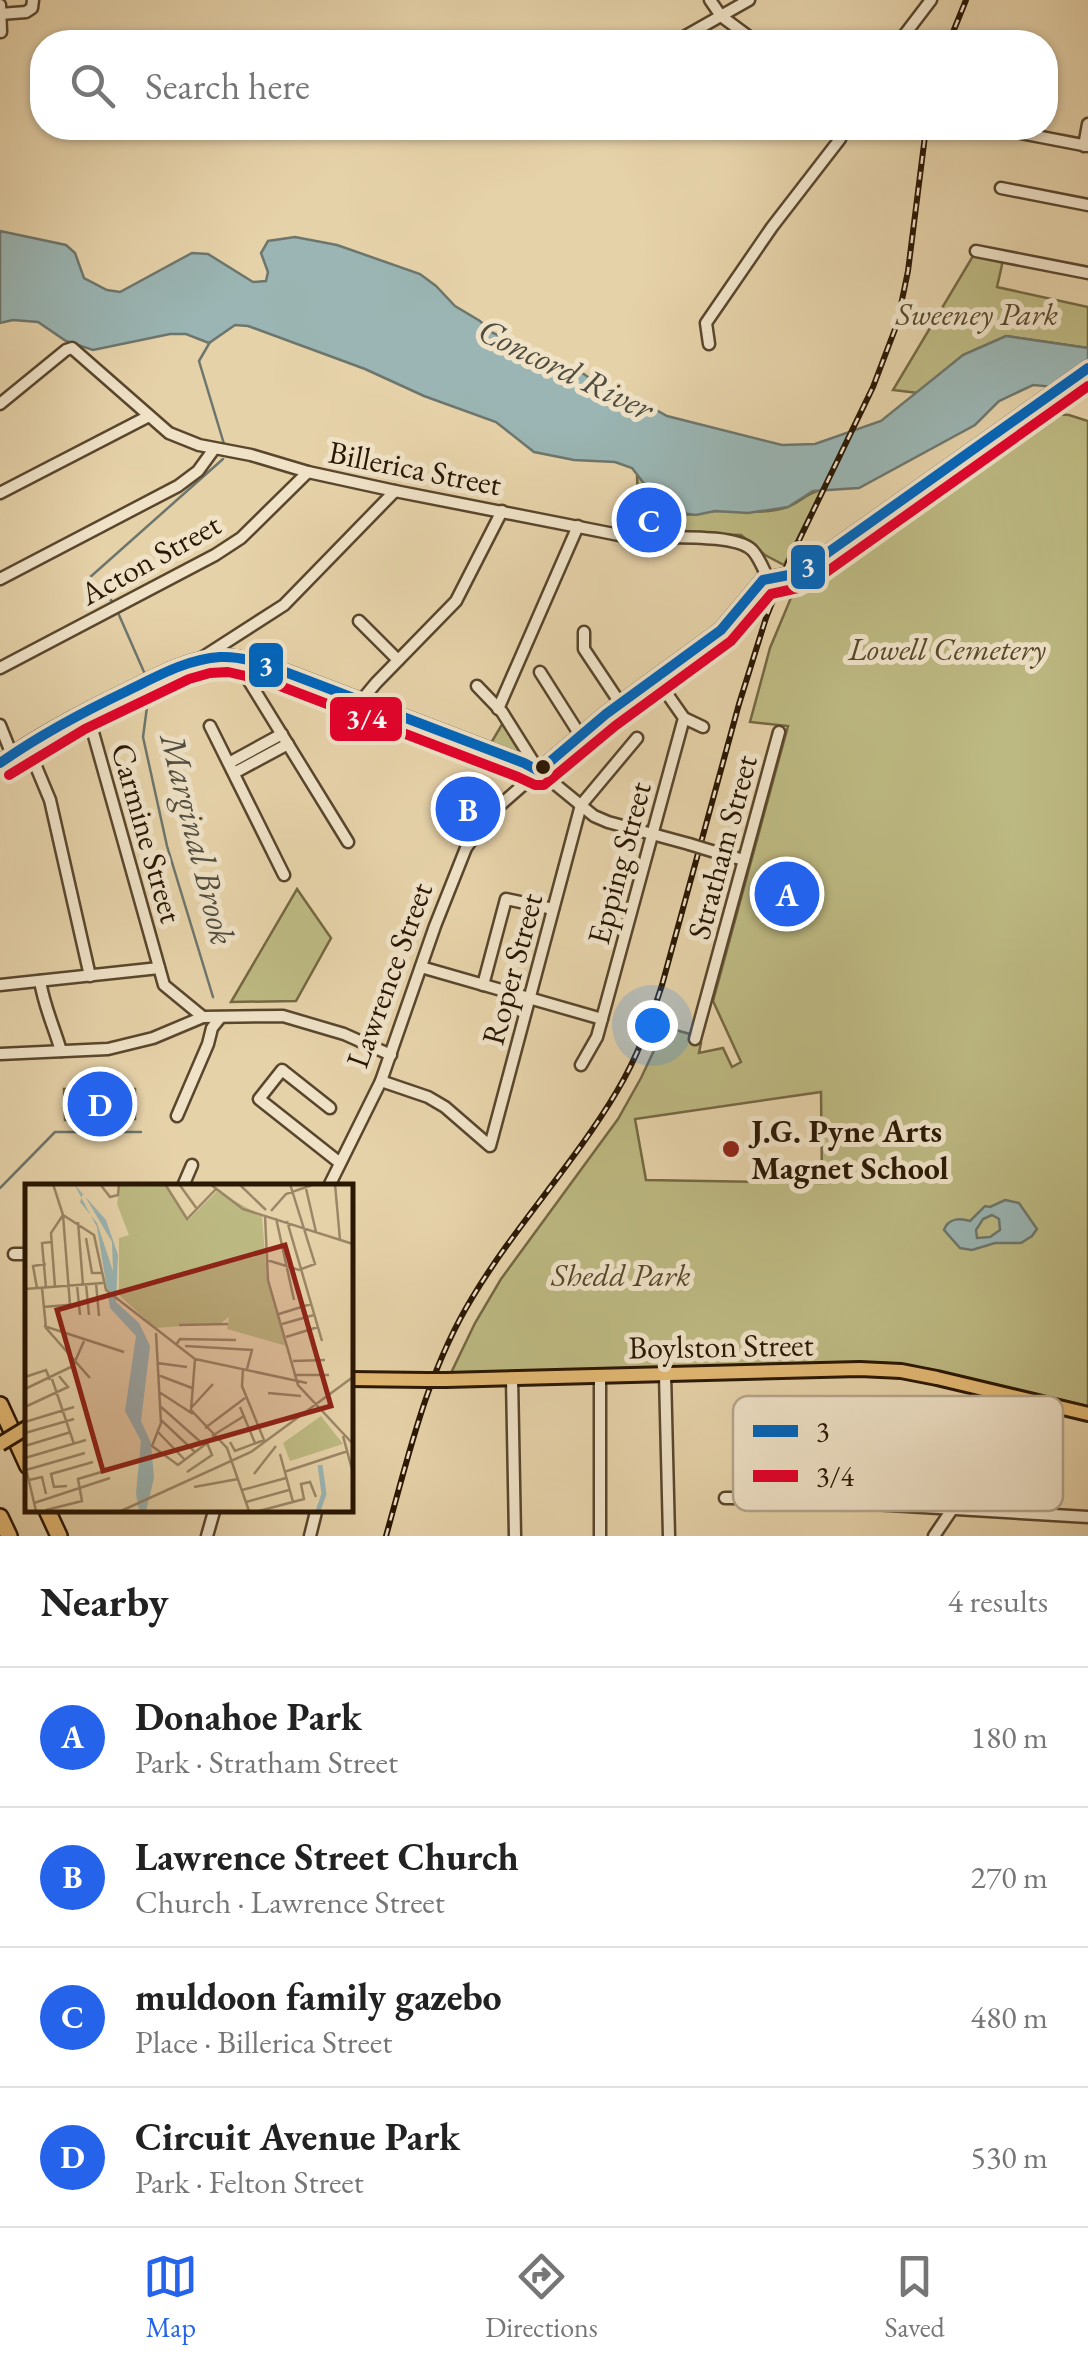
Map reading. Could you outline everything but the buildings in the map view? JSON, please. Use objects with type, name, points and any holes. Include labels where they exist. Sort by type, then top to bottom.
[{"type":"highway","points":[[0,1405],[25,1459]]},
{"type":"highway","points":[[47,1511],[58,1536]]},
{"type":"highway","points":[[0,1517],[8,1536]]},
{"type":"main road","name":"Lawrence Street","points":[[539,771],[620,703],[721,630],[758,584],[804,569],[1088,368]]},
{"type":"main road","points":[[6,759],[87,711],[172,669],[224,657],[262,664],[539,771]]},
{"type":"main road","name":"Boylston Street","points":[[352,1379],[860,1369],[901,1371],[1014,1396]]},
{"type":"main road","name":"Boylston Street","points":[[1063,1408],[1088,1414]]},
{"type":"main road","points":[[0,1444],[25,1429]]},
{"type":"street","points":[[0,14],[26,12],[32,8],[33,0]]},
{"type":"street","points":[[710,0],[721,16],[740,30]]},
{"type":"street","points":[[696,30],[749,0]]},
{"type":"street","points":[[908,30],[932,0]]},
{"type":"street","points":[[0,5],[2,32]]},
{"type":"street","points":[[1056,140],[1086,146],[1088,124]]},
{"type":"street","points":[[709,344],[706,323],[838,140]]},
{"type":"street","points":[[1001,188],[1088,205]]},
{"type":"street","points":[[976,251],[1088,273]]},
{"type":"street","name":"Billerica Street","points":[[0,404],[72,348],[181,439],[394,492],[640,538],[738,541],[756,555],[768,578]]},
{"type":"street","points":[[0,493],[149,416]]},
{"type":"street","points":[[0,578],[178,486],[198,471],[214,448]]},
{"type":"street","name":"Acton Street","points":[[0,668],[215,555],[241,538],[308,472]]},
{"type":"street","points":[[198,660],[284,605],[394,492]]},
{"type":"street","points":[[362,701],[456,602],[502,511]]},
{"type":"street","points":[[498,709],[578,526]]},
{"type":"street","points":[[359,622],[398,660]]},
{"type":"street","points":[[584,632],[584,649],[620,703]]},
{"type":"street","points":[[236,660],[348,842]]},
{"type":"street","points":[[540,672],[580,736]]},
{"type":"street","points":[[656,678],[684,718],[704,726]]},
{"type":"street","points":[[477,686],[524,744],[539,771],[601,820],[744,860]]},
{"type":"street","name":"Carmine Street","points":[[87,711],[159,968]]},
{"type":"street","name":"Epping Street","points":[[581,1066],[594,1046],[602,1019],[684,718]]},
{"type":"street","points":[[0,724],[6,759]]},
{"type":"street","points":[[210,726],[284,875]]},
{"type":"street","name":"Stratham Street","points":[[694,1039],[779,732]]},
{"type":"street","points":[[582,805],[637,738]]},
{"type":"street","points":[[232,768],[285,739]]},
{"type":"street","points":[[27,745],[50,800],[90,976]]},
{"type":"street","name":"Lawrence Street","points":[[330,1184],[382,1081],[455,875],[472,838],[490,814],[539,771]]},
{"type":"street","name":"Roper Street","points":[[382,1081],[438,1103],[490,1146],[582,805]]},
{"type":"street","points":[[483,985],[506,898],[553,910]]},
{"type":"street","points":[[421,967],[602,1019]]},
{"type":"street","points":[[0,985],[159,968],[164,985],[203,1017]]},
{"type":"street","points":[[40,981],[44,1007],[61,1050]]},
{"type":"street","points":[[0,1054],[108,1049],[154,1038],[203,1017],[283,1016],[344,1034],[391,1055]]},
{"type":"street","points":[[177,1116],[212,1028],[220,1018]]},
{"type":"street","points":[[330,1108],[282,1070],[259,1099],[340,1163]]},
{"type":"street","points":[[184,1184],[192,1165]]},
{"type":"street","points":[[14,1254],[25,1254]]},
{"type":"street","points":[[665,1374],[669,1536]]},
{"type":"street","points":[[600,1376],[600,1536]]},
{"type":"street","points":[[512,1378],[515,1536]]},
{"type":"street","points":[[725,1498],[733,1498]]},
{"type":"street","points":[[207,1536],[214,1511]]},
{"type":"street","points":[[310,1536],[316,1511]]},
{"type":"street","points":[[934,1536],[951,1511]]},
{"type":"street","points":[[982,1511],[1088,1518]]},
{"type":"green space","name":"Sweeney Park","points":[[976,251],[1004,256],[997,287],[1088,307],[1088,348],[1006,336],[963,355],[918,393],[893,390]]},
{"type":"green space","points":[[1051,414],[1088,421],[1088,1406],[1063,1400],[1063,1396],[1045,1396],[906,1364],[451,1373],[501,1279],[618,1119],[665,1027],[690,1034],[689,1040],[701,1043],[699,1053],[723,1048],[732,1067],[741,1062],[713,1001],[788,726],[750,722],[770,648],[798,581],[1023,422]],"holes":[[[821,1092],[822,1183],[646,1180],[635,1119]]]},
{"type":"green space","points":[[637,474],[659,501],[681,514],[778,509],[822,490],[784,565],[741,535],[639,533]]},
{"type":"green space","points":[[504,721],[526,756],[491,743]]},
{"type":"green space","points":[[297,889],[331,938],[296,1001],[231,1002]]},
{"type":"green space","points":[[64,1089],[135,1089],[135,1119],[65,1120]]},
{"type":"water","name":"Concord River","points":[[0,231],[66,245],[75,253],[84,278],[120,292],[192,253],[208,254],[253,282],[266,281],[268,272],[261,253],[268,241],[295,237],[337,245],[420,274],[493,333],[584,374],[625,405],[649,406],[667,416],[782,445],[815,444],[881,421],[963,355],[1006,336],[1088,348],[1088,390],[1033,385],[999,401],[975,425],[859,488],[813,491],[788,507],[748,513],[674,512],[657,500],[632,468],[615,462],[574,460],[534,452],[496,422],[248,326],[235,325],[209,343],[186,334],[170,334],[93,350],[66,341],[38,322],[0,323]]},
{"type":"water","points":[[1005,1200],[1019,1203],[1037,1229],[1021,1243],[995,1243],[972,1250],[960,1248],[944,1230],[951,1221],[970,1221],[985,1206]],"holes":[[[992,1215],[999,1219],[1000,1230],[990,1237],[977,1238],[976,1230],[983,1219]]]},
{"type":"waterway","name":"Marginal Brook","points":[[210,342],[199,361],[224,444]]},
{"type":"waterway","name":"Marginal Brook","points":[[113,602],[88,579],[223,459]]},
{"type":"waterway","name":"Marginal Brook","points":[[119,615],[144,672]]},
{"type":"waterway","name":"Marginal Brook","points":[[149,692],[143,737],[167,846],[213,997]]},
{"type":"waterway","name":"Marginal Brook","points":[[0,1188],[55,1132],[141,1132]]},
{"type":"railway","points":[[954,30],[966,0]]},
{"type":"railway","points":[[386,1536],[421,1414],[456,1326],[489,1271],[600,1118],[648,1026],[766,618],[788,563],[873,387],[897,324],[908,271],[924,140]]},
{"type":"transit line","name":"3","points":[[539,771],[606,714],[721,630],[763,580],[794,574],[809,566],[1088,368]]},
{"type":"transit line","name":"3/4","points":[[9,775],[85,729],[189,679],[228,672],[267,681],[535,785],[544,785],[615,726],[731,641],[771,594],[798,588],[818,578],[1088,386]]},
{"type":"transit line","name":"3","points":[[0,763],[62,724],[160,675],[196,661],[228,657],[280,670],[539,771]]},
{"type":"place","name":"muldoon family gazebo","points":[[649,520]]},
{"type":"place","name":"Lawrence Street Church","points":[[468,809]]},
{"type":"place","name":"Donahoe Park","points":[[787,894]]},
{"type":"place","name":"Circuit Avenue Park","points":[[100,1104]]},
{"type":"place","name":"J.G. Pyne Arts Magnet School","points":[[731,1149]]},
{"type":"park label","name":"Lowell Cemetery","points":[[947,649]]},
{"type":"park label","name":"Shedd Park","points":[[621,1275]]}]
